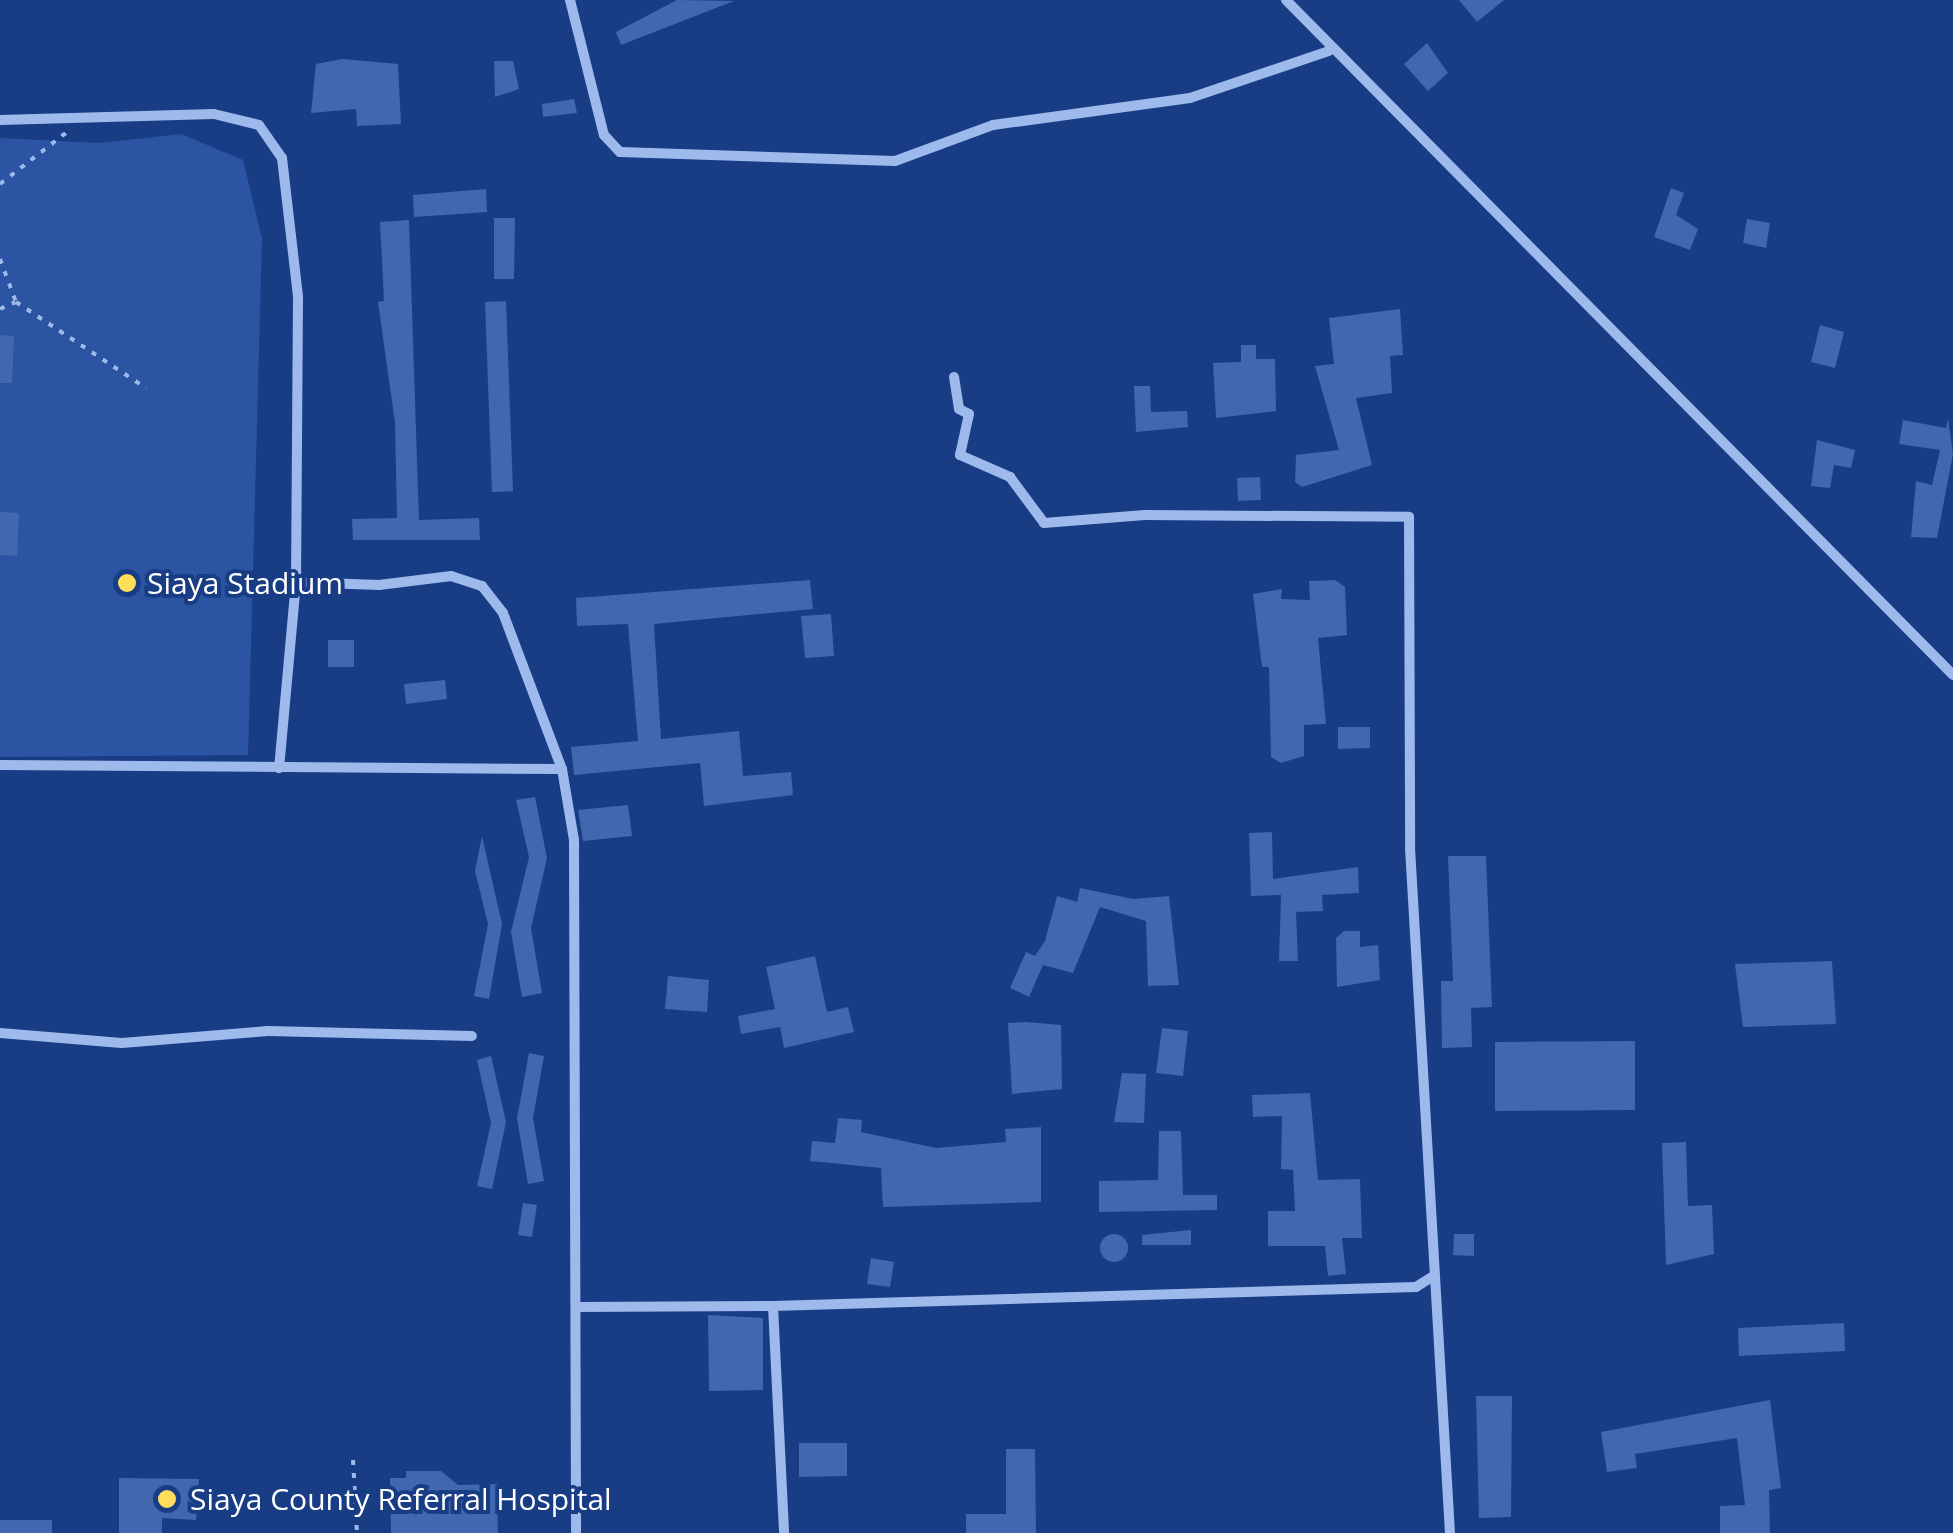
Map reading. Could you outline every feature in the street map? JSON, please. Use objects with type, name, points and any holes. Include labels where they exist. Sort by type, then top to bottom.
[{"type":"street","points":[[570,0],[604,134],[620,152],[895,161],[993,125],[1190,98],[1329,51]]},
{"type":"street","points":[[1286,0],[1329,51],[1522,232],[1685,409],[1953,675]]},
{"type":"street","points":[[0,120],[236,117],[259,125],[282,158],[298,297],[296,582],[279,768]]},
{"type":"street","points":[[954,377],[959,408],[969,414],[960,454],[1010,477],[1044,523],[1145,515],[1409,517],[1410,848],[1450,1533]]},
{"type":"street","points":[[296,582],[379,585],[451,576],[482,586],[503,613],[562,769],[574,840],[576,1533]]},
{"type":"street","points":[[0,765],[562,769]]},
{"type":"street","points":[[0,1033],[122,1043],[254,1031],[472,1036]]},
{"type":"street","points":[[577,1307],[773,1306],[1416,1287],[1435,1276]]},
{"type":"street","points":[[773,1306],[784,1533]]},
{"type":"path","points":[[0,184],[86,116]]},
{"type":"path","points":[[0,259],[16,302],[146,388]]},
{"type":"path","points":[[0,309],[16,302]]},
{"type":"path","points":[[353,1460],[357,1533]]},
{"type":"shaded area","name":"Siaya Stadium","points":[[181,134],[243,160],[262,239],[248,755],[0,757],[0,138],[99,143]]},
{"type":"building","points":[[677,0],[734,1],[621,45],[616,32]]},
{"type":"building","points":[[1459,0],[1504,0],[1477,22]]},
{"type":"building","points":[[1427,43],[1448,73],[1428,91],[1404,64]]},
{"type":"building","points":[[342,59],[398,64],[401,124],[357,126],[356,109],[311,113],[316,64]]},
{"type":"building","points":[[494,61],[513,61],[519,89],[495,97]]},
{"type":"building","points":[[574,99],[577,113],[543,117],[542,104]]},
{"type":"building","points":[[1671,188],[1684,193],[1676,215],[1698,229],[1690,250],[1654,237]]},
{"type":"building","points":[[486,189],[487,212],[414,217],[413,195]]},
{"type":"building","points":[[494,218],[515,218],[514,279],[494,279]]},
{"type":"building","points":[[1747,219],[1770,223],[1766,248],[1743,243]]},
{"type":"building","points":[[409,220],[419,520],[479,518],[480,540],[353,540],[352,519],[397,518],[395,423],[378,302],[384,301],[380,222]]},
{"type":"building","points":[[506,301],[513,491],[492,492],[485,302]]},
{"type":"building","points":[[1400,309],[1403,355],[1390,356],[1392,393],[1356,398],[1372,465],[1302,487],[1295,482],[1296,455],[1339,450],[1315,366],[1334,364],[1329,318]]},
{"type":"building","points":[[1820,325],[1844,332],[1835,368],[1811,362]]},
{"type":"building","points":[[0,335],[14,336],[12,383],[0,383]]},
{"type":"building","points":[[1241,345],[1256,345],[1256,359],[1275,359],[1276,411],[1216,418],[1213,363],[1241,362]]},
{"type":"building","points":[[1134,386],[1150,386],[1151,412],[1187,411],[1188,427],[1136,432]]},
{"type":"building","points":[[1948,419],[1953,454],[1937,538],[1911,537],[1916,481],[1932,485],[1940,450],[1899,444],[1903,420],[1946,428]]},
{"type":"building","points":[[1817,440],[1855,450],[1851,468],[1834,465],[1830,488],[1811,486]]},
{"type":"building","points":[[1260,477],[1261,500],[1238,501],[1237,478]]},
{"type":"building","points":[[0,512],[19,513],[17,556],[0,555]]},
{"type":"building","points":[[810,580],[813,609],[654,624],[661,739],[739,731],[743,776],[791,772],[793,795],[704,806],[700,763],[574,775],[571,747],[638,741],[628,624],[577,626],[576,598]]},
{"type":"building","points":[[1335,580],[1345,587],[1347,635],[1318,638],[1326,724],[1304,725],[1304,756],[1281,763],[1271,757],[1269,667],[1262,667],[1253,594],[1282,589],[1281,599],[1310,600],[1309,581]]},
{"type":"building","points":[[831,614],[834,656],[805,658],[801,616]]},
{"type":"building","points":[[328,640],[354,640],[354,667],[328,667]]},
{"type":"building","points":[[445,680],[447,699],[406,704],[404,684]]},
{"type":"building","points":[[1338,727],[1370,727],[1370,748],[1338,749]]},
{"type":"building","points":[[535,797],[547,858],[531,928],[542,993],[522,997],[511,932],[529,857],[516,800]]},
{"type":"building","points":[[628,805],[632,836],[583,841],[578,810]]},
{"type":"building","points":[[1272,832],[1273,879],[1358,867],[1359,893],[1322,895],[1323,911],[1296,912],[1298,961],[1279,961],[1281,895],[1251,896],[1249,833]]},
{"type":"building","points":[[482,836],[502,924],[489,999],[474,996],[488,924],[475,871]]},
{"type":"building","points":[[1448,856],[1486,856],[1492,1007],[1471,1008],[1472,1047],[1442,1048],[1441,981],[1453,981]]},
{"type":"building","points":[[1080,888],[1133,899],[1169,896],[1179,985],[1148,986],[1146,921],[1100,907],[1073,973],[1043,965],[1029,997],[1010,988],[1026,952],[1035,956],[1045,941],[1057,896],[1077,902]]},
{"type":"building","points":[[1344,931],[1360,931],[1360,947],[1378,945],[1380,980],[1337,987],[1336,938]]},
{"type":"building","points":[[815,956],[827,1012],[848,1007],[854,1032],[784,1048],[780,1027],[741,1034],[738,1016],[775,1009],[766,967]]},
{"type":"building","points":[[1832,961],[1836,1024],[1743,1027],[1735,964]]},
{"type":"building","points":[[668,976],[709,980],[707,1012],[665,1009]]},
{"type":"building","points":[[1008,1023],[1061,1025],[1062,1089],[1012,1094]]},
{"type":"building","points":[[1162,1028],[1188,1031],[1183,1076],[1156,1073]]},
{"type":"building","points":[[1635,1041],[1635,1110],[1495,1111],[1495,1042]]},
{"type":"building","points":[[529,1053],[544,1056],[533,1118],[544,1181],[528,1184],[517,1118]]},
{"type":"building","points":[[491,1056],[506,1122],[492,1189],[477,1186],[491,1123],[477,1060]]},
{"type":"building","points":[[1122,1073],[1146,1074],[1144,1123],[1114,1122]]},
{"type":"building","points":[[1310,1093],[1318,1180],[1360,1179],[1362,1238],[1342,1238],[1346,1274],[1328,1276],[1325,1246],[1268,1246],[1268,1211],[1295,1211],[1293,1170],[1281,1169],[1282,1116],[1253,1117],[1252,1095]]},
{"type":"building","points":[[838,1118],[862,1120],[861,1132],[936,1148],[1006,1142],[1005,1129],[1041,1127],[1041,1202],[883,1207],[881,1168],[810,1161],[812,1141],[835,1143]]},
{"type":"building","points":[[1159,1131],[1181,1131],[1183,1195],[1217,1195],[1217,1210],[1099,1212],[1099,1181],[1158,1180]]},
{"type":"building","points":[[1686,1142],[1688,1206],[1712,1205],[1714,1254],[1666,1265],[1662,1143]]},
{"type":"building","points":[[523,1203],[537,1205],[532,1237],[518,1235]]},
{"type":"building","points":[[1191,1230],[1191,1245],[1142,1245],[1142,1235]]},
{"type":"building","points":[[1114,1234],[1124,1238],[1128,1248],[1124,1258],[1114,1262],[1104,1258],[1100,1248],[1104,1238]]},
{"type":"building","points":[[1454,1234],[1474,1234],[1474,1256],[1453,1255]]},
{"type":"building","points":[[871,1258],[894,1262],[890,1287],[867,1284]]},
{"type":"building","points":[[708,1315],[763,1318],[763,1390],[709,1391]]},
{"type":"building","points":[[1844,1323],[1845,1351],[1739,1356],[1738,1328]]},
{"type":"building","points":[[1476,1396],[1512,1396],[1511,1517],[1479,1518]]},
{"type":"building","points":[[1770,1400],[1781,1488],[1769,1490],[1770,1533],[1720,1533],[1720,1506],[1745,1505],[1737,1438],[1635,1454],[1637,1468],[1607,1472],[1601,1432]]},
{"type":"building","points":[[799,1443],[847,1443],[847,1476],[799,1477]]},
{"type":"building","points":[[1006,1449],[1035,1449],[1036,1533],[966,1533],[966,1514],[1006,1514]]},
{"type":"building","points":[[406,1471],[441,1471],[458,1485],[497,1484],[498,1533],[391,1533],[390,1478],[406,1478]]},
{"type":"building","points":[[119,1478],[199,1479],[196,1520],[162,1518],[162,1533],[119,1533]]},
{"type":"building","points":[[0,1520],[52,1520],[52,1533],[0,1533]]},
{"type":"place","name":"Siaya Stadium","points":[[127,583]]},
{"type":"place","name":"Siaya County Referral Hospital","points":[[167,1499]]}]
